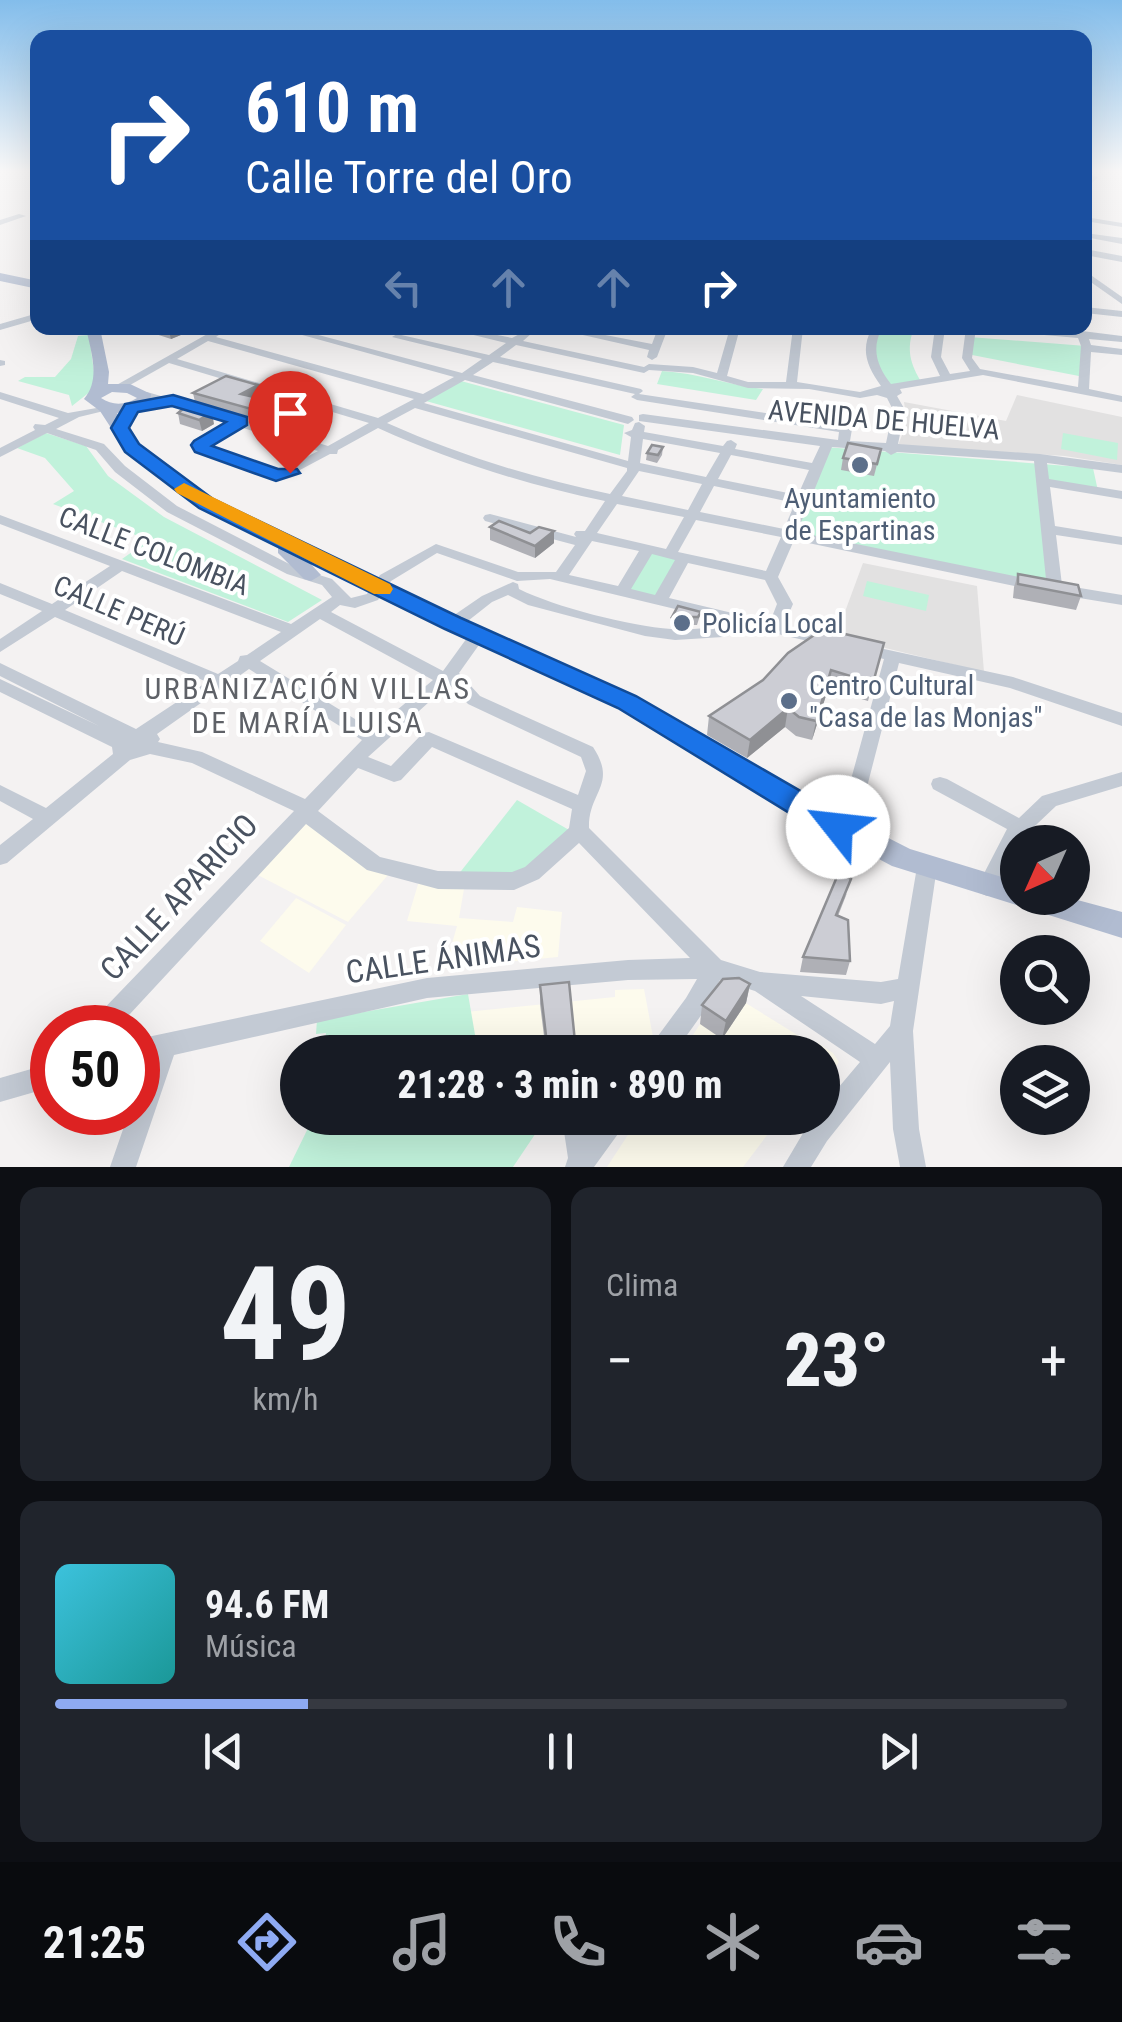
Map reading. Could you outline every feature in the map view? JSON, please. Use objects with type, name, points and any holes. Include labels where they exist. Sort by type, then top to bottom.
[{"type":"main road","points":[[0,277],[30,283]]},
{"type":"main road","points":[[98,335],[127,388],[120,428]]},
{"type":"main road","points":[[100,402],[127,388]]},
{"type":"main road","points":[[100,402],[127,388]]},
{"type":"main road","points":[[100,402],[132,448],[206,503],[363,590],[453,624],[651,715],[838,827],[927,868],[1000,890]]},
{"type":"main road","points":[[206,503],[212,512],[292,553],[311,575]]},
{"type":"main road","points":[[1088,915],[1122,925]]},
{"type":"street","points":[[1092,236],[1122,241]]},
{"type":"street","points":[[1092,253],[1122,259]]},
{"type":"street","points":[[1092,279],[1122,301]]},
{"type":"street","points":[[1092,308],[1122,314]]},
{"type":"street","points":[[0,326],[30,318]]},
{"type":"street","points":[[127,388],[216,335]]},
{"type":"street","points":[[127,388],[217,335]]},
{"type":"street","points":[[309,335],[728,450],[815,467]]},
{"type":"street","points":[[321,335],[466,376]]},
{"type":"street","points":[[482,335],[647,369],[692,370],[755,386],[792,385],[860,395],[976,372],[1122,399]]},
{"type":"street","points":[[241,421],[200,445],[201,448],[276,475],[290,473],[466,376],[524,335]]},
{"type":"street","points":[[592,335],[654,348]]},
{"type":"street","points":[[453,624],[508,589],[549,576],[582,537],[629,463],[637,394],[660,335]]},
{"type":"street","points":[[721,380],[732,335]]},
{"type":"street","points":[[792,385],[797,335]]},
{"type":"street","points":[[872,335],[870,356],[899,410],[891,450]]},
{"type":"street","points":[[939,335],[936,357],[948,378]]},
{"type":"street","points":[[970,335],[967,358],[976,372]]},
{"type":"street","points":[[1082,335],[1086,348],[1083,391]]},
{"type":"street","points":[[1090,335],[1122,339]]},
{"type":"street","points":[[375,349],[397,336],[637,394],[846,429],[844,444]]},
{"type":"street","points":[[212,338],[629,463],[801,500]]},
{"type":"street","points":[[1086,348],[1122,352]]},
{"type":"street","points":[[173,361],[380,424],[440,451],[609,499],[1122,600]]},
{"type":"street","points":[[127,388],[333,450]]},
{"type":"street","points":[[0,395],[62,415]]},
{"type":"street","points":[[0,410],[18,401]]},
{"type":"street","points":[[43,428],[62,415],[100,402]]},
{"type":"street","points":[[0,450],[100,402]]},
{"type":"street","points":[[659,602],[691,516],[743,414]]},
{"type":"street","name":"AVENIDA DE HUELVA","points":[[636,423],[826,445],[1040,460],[1122,471]]},
{"type":"street","points":[[43,428],[100,448],[120,469],[172,509],[276,562],[363,590]]},
{"type":"street","points":[[776,629],[785,604],[771,577],[826,445]]},
{"type":"street","name":"AVENIDA DE HUELVA","points":[[826,445],[891,450]]},
{"type":"street","points":[[1040,460],[1055,589]]},
{"type":"street","points":[[1042,482],[1122,494]]},
{"type":"street","points":[[490,518],[771,577]]},
{"type":"street","name":"CALLE COLOMBIA","points":[[0,519],[291,630]]},
{"type":"street","points":[[1047,529],[1122,541]]},
{"type":"street","points":[[0,857],[133,742],[246,660],[318,612],[386,578],[436,545],[517,577],[549,576],[1026,687],[1122,720]]},
{"type":"street","points":[[621,593],[648,549]]},
{"type":"street","points":[[0,648],[121,566]]},
{"type":"street","name":"CALLE PERÚ","points":[[0,588],[218,681]]},
{"type":"street","points":[[508,589],[533,602],[645,632],[692,636],[723,632],[730,619]]},
{"type":"street","points":[[318,612],[447,677],[474,700],[587,752],[597,763],[598,774],[577,820],[579,831],[714,968],[673,1035]]},
{"type":"street","name":"CALLE APARICIO","points":[[123,1005],[374,739],[447,677],[478,635]]},
{"type":"street","points":[[838,827],[859,783],[893,656]]},
{"type":"street","points":[[246,660],[374,739]]},
{"type":"street","points":[[0,669],[133,742]]},
{"type":"street","points":[[0,685],[133,742],[196,757],[306,810],[374,864],[438,880],[514,881],[532,874],[579,831]]},
{"type":"street","points":[[358,760],[394,775],[429,738],[583,806]]},
{"type":"street","points":[[1022,825],[1049,801],[1122,778]]},
{"type":"street","points":[[940,784],[1016,825]]},
{"type":"street","points":[[0,792],[48,818]]},
{"type":"street","points":[[988,887],[1000,855]]},
{"type":"street","points":[[913,1167],[906,1129],[900,1031],[927,868]]},
{"type":"street","name":"CALLE ÁNIMAS","points":[[160,1046],[426,988],[664,968],[714,968],[760,982],[881,993],[907,988]]},
{"type":"street","name":"CALLE ÁNIMAS","points":[[760,982],[876,1059]]},
{"type":"street","points":[[796,1167],[818,1132],[900,1031]]},
{"type":"street","points":[[123,1167],[166,1044]]},
{"type":"street","points":[[0,1090],[30,1081]]},
{"type":"street","points":[[577,1135],[580,1165]]},
{"type":"street","points":[[580,1165],[602,1135]]},
{"type":"shaded area","points":[[1017,395],[1122,417],[1122,465],[1065,456],[898,445],[907,423],[904,402],[1006,421]]},
{"type":"shaded area","points":[[863,563],[977,586],[984,672],[836,636]]},
{"type":"shaded area","points":[[305,816],[388,875],[348,922],[254,873]]},
{"type":"shaded area","points":[[419,881],[465,883],[459,918],[513,922],[517,907],[562,912],[558,957],[445,968],[457,926],[407,921]]},
{"type":"shaded area","points":[[296,898],[346,925],[309,973],[260,941]]},
{"type":"shaded area","points":[[644,989],[653,1035],[469,1035],[466,1012],[615,997],[615,990]]},
{"type":"shaded area","points":[[736,997],[797,1035],[693,1035],[715,1001]]},
{"type":"shaded area","points":[[628,1135],[767,1135],[743,1167],[607,1167]]},
{"type":"green space","points":[[89,335],[96,387],[72,406],[69,395],[18,381],[25,377],[55,377],[71,359],[78,336]]},
{"type":"green space","points":[[873,335],[912,335],[910,356],[922,383],[883,387],[870,341]]},
{"type":"green space","points":[[969,337],[1086,346],[1084,377],[967,354]]},
{"type":"green space","points":[[662,371],[763,389],[756,400],[657,384]]},
{"type":"green space","points":[[461,381],[624,425],[620,455],[426,401]]},
{"type":"green space","points":[[46,433],[86,446],[108,476],[164,517],[322,600],[288,622],[122,559],[149,540],[53,504],[74,491],[45,458],[17,448]]},
{"type":"green space","points":[[1063,433],[1118,443],[1117,460],[1061,449]]},
{"type":"green space","points":[[825,447],[1093,468],[1098,491],[1043,482],[1055,589],[787,536]]},
{"type":"green space","points":[[648,549],[684,557],[659,602],[621,593]]},
{"type":"green space","points":[[867,581],[929,595],[926,611],[863,596]]},
{"type":"green space","points":[[517,800],[576,834],[532,873],[454,880]]},
{"type":"green space","points":[[468,994],[475,1035],[326,1035],[316,1034],[317,1020]]},
{"type":"green space","points":[[305,1135],[535,1135],[513,1167],[289,1167]]},
{"type":"building","points":[[226,376],[258,385],[241,394],[297,407],[281,417],[193,393]]},
{"type":"building","points":[[189,404],[212,412],[199,420],[178,413]]},
{"type":"building","points":[[848,443],[881,449],[877,464],[843,458]]},
{"type":"building","points":[[652,445],[663,447],[658,455],[647,453]]},
{"type":"building","points":[[499,521],[530,533],[539,527],[554,531],[535,546],[490,527]]},
{"type":"building","points":[[1018,574],[1078,585],[1081,596],[1018,584]]},
{"type":"building","points":[[678,606],[701,612],[698,617],[672,617]]},
{"type":"building","points":[[823,629],[884,643],[873,683],[831,670],[816,721],[799,717],[788,708],[750,740],[709,716],[763,680],[788,653]]},
{"type":"building","points":[[839,872],[851,879],[836,915],[848,920],[850,961],[803,957]]},
{"type":"building","points":[[739,978],[750,984],[726,1021],[702,1005],[723,979]]},
{"type":"building","points":[[569,982],[574,1035],[546,1035],[540,985]]},
{"type":"slow traffic","points":[[184,489],[382,589]]},
{"type":"place","name":"Ayuntamiento de Espartinas","points":[[860,465]]},
{"type":"place","name":"Policía Local","points":[[682,623]]},
{"type":"place","name":"Centro Cultural \"Casa de las Monjas\"","points":[[789,701]]},
{"type":"district","name":"URBANIZACIÓN VILLAS DE MARÍA LUISA","points":[[308,705]]},
{"type":"route","points":[[290,473],[276,475],[201,448],[200,445],[241,421],[173,400],[131,408],[120,428],[132,448],[206,503],[453,624],[627,702],[838,827]]}]
